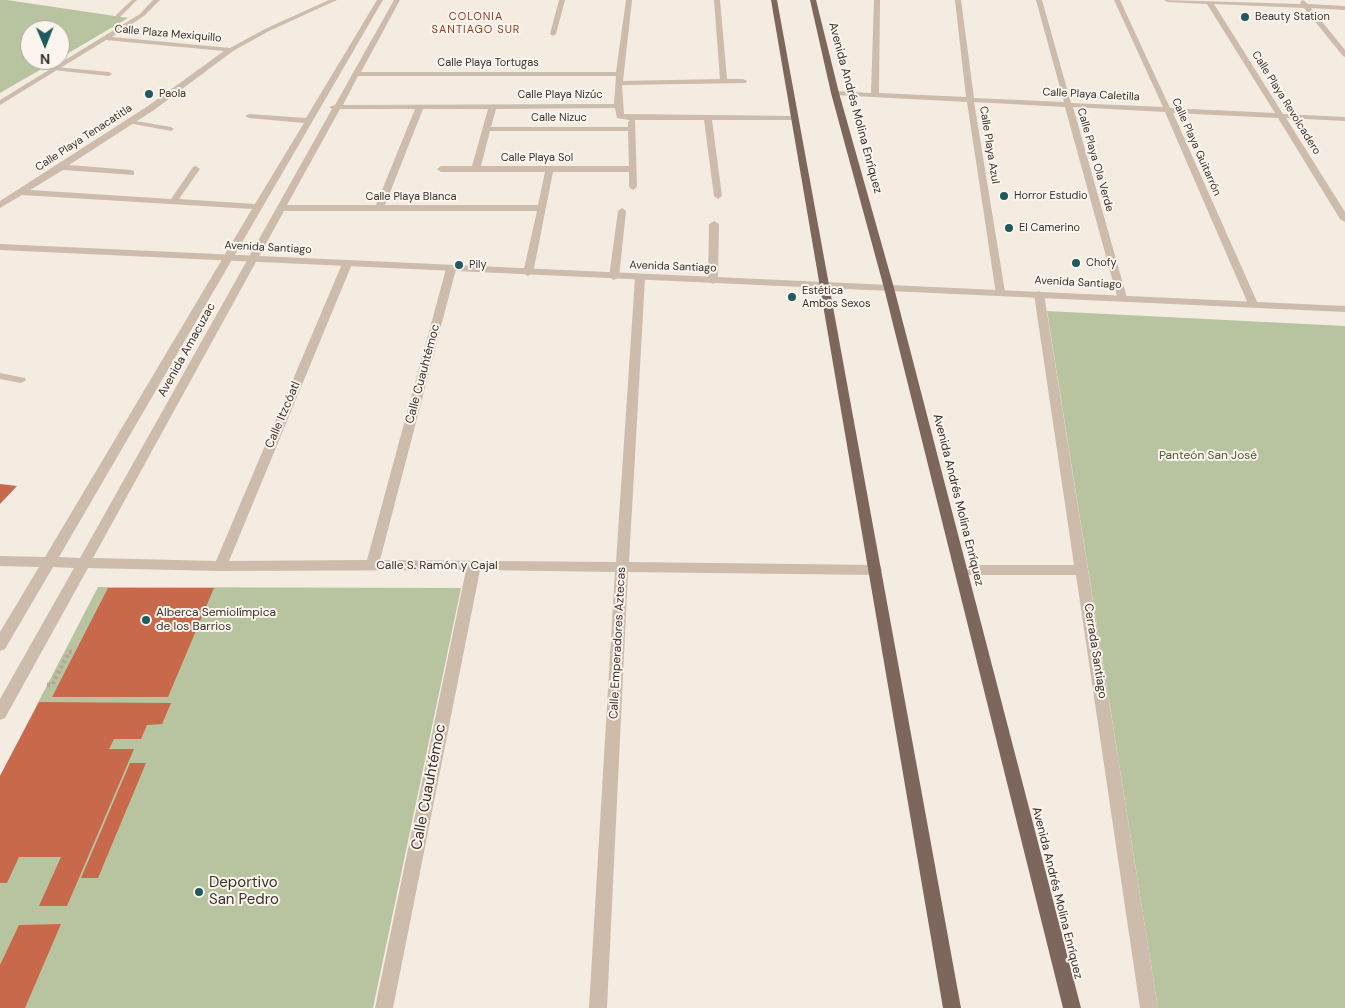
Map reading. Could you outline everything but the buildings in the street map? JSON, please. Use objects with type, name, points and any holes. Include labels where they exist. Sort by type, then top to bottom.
[{"type":"main road","points":[[774,0],[952,1008]]},
{"type":"main road","name":"Avenida Andrés Molina Enríquez","points":[[813,0],[835,93],[889,288],[1072,1008]]},
{"type":"street","points":[[70,60],[142,15],[157,0]]},
{"type":"street","name":"Calle Playa Tenacatitla","points":[[0,204],[62,167],[130,122],[231,50],[267,30],[334,0]]},
{"type":"street","name":"Avenida Amacuzac","points":[[0,645],[380,0]]},
{"type":"street","name":"Avenida Amacuzac","points":[[0,713],[397,0]]},
{"type":"street","points":[[553,34],[562,0]]},
{"type":"street","points":[[618,106],[629,0]]},
{"type":"street","points":[[717,0],[724,82]]},
{"type":"street","points":[[875,94],[877,0]]},
{"type":"street","name":"Calle Playa Azul","points":[[958,0],[970,100],[1000,292]]},
{"type":"street","name":"Calle Playa Ola Verde","points":[[1039,0],[1122,298]]},
{"type":"street","name":"Calle Playa Guitarrón","points":[[1117,0],[1168,110],[1253,304]]},
{"type":"street","points":[[1167,0],[1304,3],[1345,8]]},
{"type":"street","name":"Calle Playa Revolcadero","points":[[1208,1],[1345,219]]},
{"type":"street","points":[[1304,3],[1345,55]]},
{"type":"street","name":"Calle Plaza Mexiquillo","points":[[104,38],[231,50]]},
{"type":"street","points":[[0,103],[53,70]]},
{"type":"street","name":"Calle Playa Tortugas","points":[[356,74],[620,74]]},
{"type":"street","points":[[620,83],[743,81]]},
{"type":"street","name":"Calle Playa Caletilla","points":[[835,93],[1345,119]]},
{"type":"street","points":[[379,209],[420,106]]},
{"type":"street","points":[[476,169],[493,106]]},
{"type":"street","name":"Calle Playa Nizúc","points":[[318,107],[618,106],[620,116],[632,118]]},
{"type":"street","points":[[249,116],[309,121]]},
{"type":"street","points":[[633,187],[632,118],[795,118]]},
{"type":"street","points":[[708,118],[718,196]]},
{"type":"street","name":"Calle Nizuc","points":[[487,130],[632,128]]},
{"type":"street","points":[[62,167],[131,173]]},
{"type":"street","points":[[173,202],[196,168]]},
{"type":"street","points":[[528,272],[550,168]]},
{"type":"street","name":"Calle Playa Sol","points":[[441,169],[633,169]]},
{"type":"street","points":[[20,192],[259,207]]},
{"type":"street","name":"Calle Playa Blanca","points":[[280,208],[542,208]]},
{"type":"street","points":[[614,277],[622,211]]},
{"type":"street","points":[[713,281],[714,224]]},
{"type":"street","name":"Avenida Santiago","points":[[0,247],[614,277],[1000,292],[1345,309]]},
{"type":"street","name":"Calle Itzcóatl","points":[[220,566],[347,264]]},
{"type":"street","name":"Calle Cuauhtémoc","points":[[372,566],[451,269]]},
{"type":"street","name":"Calle Emperadores Aztecas","points":[[598,1008],[640,278]]},
{"type":"street","name":"Cerrada Santiago","points":[[1039,294],[1149,1008]]},
{"type":"street","points":[[0,376],[21,380]]},
{"type":"street","name":"Calle S. Ramón y Cajal","points":[[0,561],[220,566],[474,565],[875,570]]},
{"type":"street","name":"Calle Cuauhtémoc","points":[[384,1008],[474,565]]},
{"type":"street","points":[[961,570],[1083,570]]},
{"type":"lane","points":[[118,16],[135,0]]},
{"type":"lane","points":[[66,70],[109,74]]},
{"type":"lane","points":[[130,122],[171,129]]},
{"type":"path","points":[[47,685],[52,685],[69,652],[75,652]]},
{"type":"green space","points":[[0,0],[128,18],[70,52],[70,20],[20,20],[20,70],[40,70],[0,93]]},
{"type":"green space","name":"Panteón San José","points":[[1047,311],[1345,326],[1345,1008],[1158,1008]]},
{"type":"green space","name":"Deportivo San Pedro","points":[[98,587],[461,588],[373,1008],[0,1008],[0,776]]},
{"type":"place","name":"Beauty Station","points":[[1245,17]]},
{"type":"place","name":"Paola","points":[[149,94]]},
{"type":"place","name":"Horror Estudio","points":[[1004,196]]},
{"type":"place","name":"El Camerino","points":[[1009,228]]},
{"type":"place","name":"Chofy","points":[[1076,263]]},
{"type":"place","name":"Pily","points":[[459,265]]},
{"type":"place","name":"Estética Ambos Sexos","points":[[792,297]]},
{"type":"place","name":"Alberca Semiolímpica de los Barrios","points":[[146,620]]},
{"type":"place","name":"Deportivo San Pedro","points":[[199,892]]},
{"type":"district","name":"COLONIA SANTIAGO SUR","points":[[476,23]]}]
